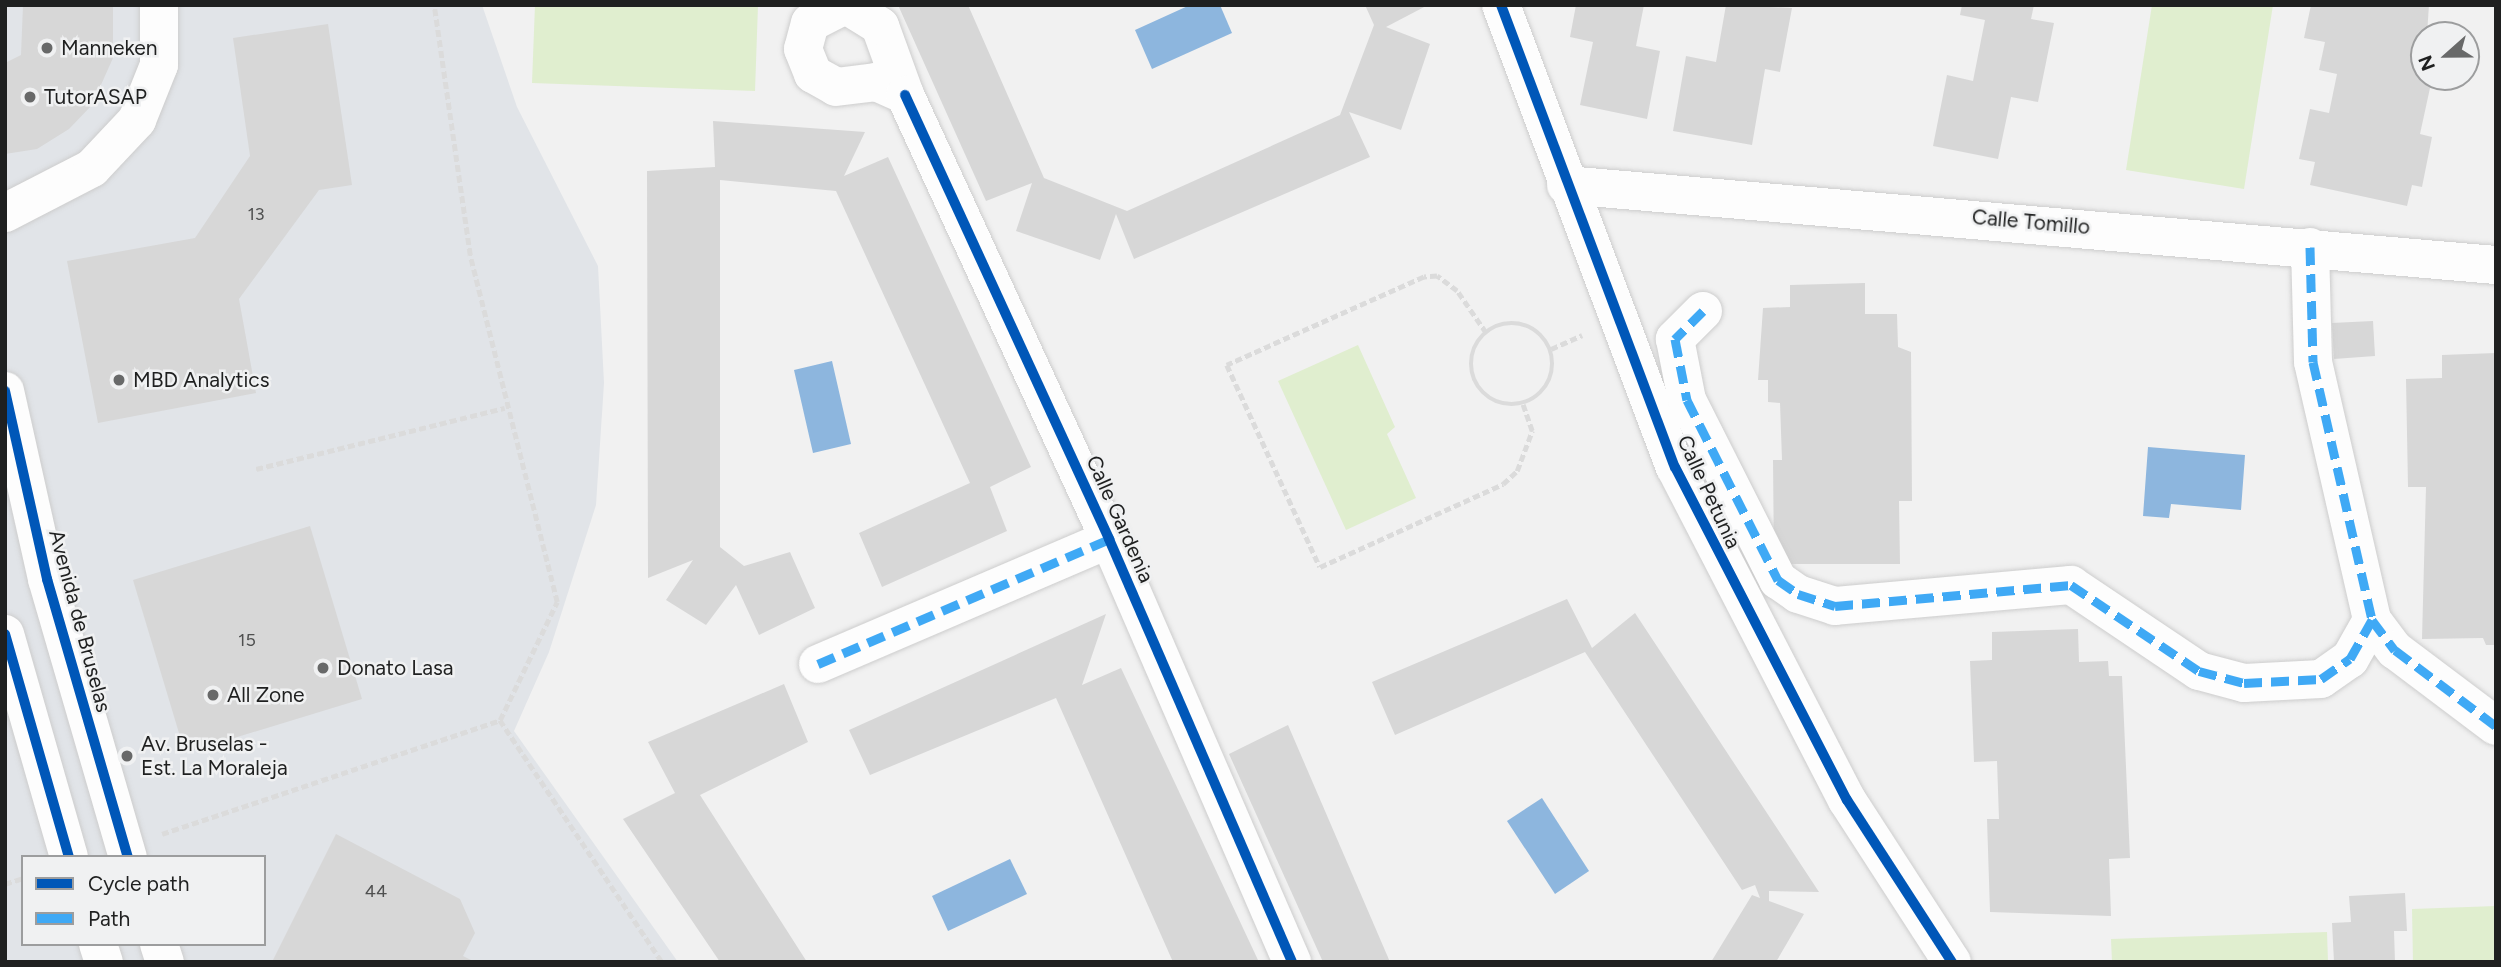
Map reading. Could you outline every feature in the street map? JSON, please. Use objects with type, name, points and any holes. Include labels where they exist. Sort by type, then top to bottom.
[{"type":"street","points":[[5,213],[92,168],[137,120],[159,65],[159,5]]},
{"type":"street","points":[[846,5],[810,23],[803,49],[813,74],[836,87],[876,82],[905,95]]},
{"type":"street","name":"Calle Gardenia","points":[[846,5],[880,26],[905,95],[1109,539],[1292,962]]},
{"type":"street","name":"Calle Petunia","points":[[1501,5],[1639,383],[1730,584],[1847,800],[1952,962]]},
{"type":"street","name":"Calle Tomillo","points":[[1566,185],[2496,265]]},
{"type":"street","points":[[2310,247],[2313,362],[2372,620],[2395,650],[2496,726]]},
{"type":"street","points":[[1703,311],[1675,339],[1687,400],[1778,580],[1798,594],[1835,606],[2071,585],[2199,671],[2244,683],[2321,679],[2350,659],[2372,620]]},
{"type":"street","name":"Avenida de Bruselas","points":[[5,391],[47,579],[126,852]]},
{"type":"street","name":"Calle Gardenia","points":[[818,664],[1109,539]]},
{"type":"street","points":[[5,634],[68,855]]},
{"type":"path","points":[[126,852],[500,720],[557,602],[505,408],[452,151],[434,5]]},
{"type":"path","points":[[1486,333],[1457,291],[1437,276],[1424,277],[1227,365],[1320,566],[1503,484],[1517,471],[1532,431],[1523,405]]},
{"type":"path","points":[[1521,323],[1551,349],[1554,362],[1546,389],[1523,405],[1495,402],[1475,383],[1471,357],[1486,333],[1521,323]]},
{"type":"path","points":[[256,469],[505,408]]},
{"type":"path","points":[[500,720],[662,962]]},
{"type":"shaded area","points":[[5,5],[482,5],[517,107],[598,266],[604,383],[596,505],[549,652],[514,731],[678,962],[5,962]]},
{"type":"green space","points":[[535,5],[758,5],[755,91],[532,83]]},
{"type":"green space","points":[[2152,5],[2273,5],[2244,189],[2126,170]]},
{"type":"green space","points":[[1358,345],[1395,427],[1387,434],[1416,498],[1346,530],[1278,381]]},
{"type":"green space","points":[[2496,906],[2496,962],[2413,962],[2412,909]]},
{"type":"green space","points":[[2327,932],[2328,962],[2112,962],[2111,939]]},
{"type":"water","points":[[1190,5],[1220,5],[1232,33],[1152,69],[1135,30]]},
{"type":"water","points":[[832,361],[851,444],[813,453],[794,370]]},
{"type":"water","points":[[2148,447],[2245,455],[2241,510],[2171,504],[2169,518],[2143,516]]},
{"type":"water","points":[[1542,798],[1589,871],[1555,894],[1507,821]]},
{"type":"water","points":[[1010,859],[1027,894],[948,931],[932,896]]},
{"type":"building","points":[[23,5],[113,5],[113,58],[92,105],[69,129],[37,149],[5,154],[5,63],[21,55]]},
{"type":"building","points":[[898,5],[968,5],[1044,178],[1127,211],[1340,115],[1374,25],[1365,5],[1428,5],[1386,27],[1430,44],[1401,130],[1349,112],[1370,157],[1134,259],[1116,214],[1100,260],[1016,231],[1032,183],[986,201]]},
{"type":"building","points":[[1576,5],[1644,5],[1636,46],[1660,51],[1647,119],[1580,105],[1593,42],[1570,37]]},
{"type":"building","points":[[1726,5],[1792,8],[1780,72],[1765,69],[1752,145],[1673,131],[1686,56],[1716,62]]},
{"type":"building","points":[[1962,5],[2034,5],[2031,19],[2054,23],[2038,102],[2011,97],[1998,159],[1933,146],[1947,75],[1973,81],[1985,20],[1960,15]]},
{"type":"building","points":[[2311,5],[2429,5],[2428,21],[2410,21],[2410,91],[2429,91],[2420,134],[2432,137],[2422,187],[2412,185],[2407,206],[2310,185],[2315,162],[2299,159],[2310,109],[2329,113],[2337,74],[2319,70],[2325,42],[2304,38]]},
{"type":"building","points":[[328,24],[352,185],[319,190],[239,299],[256,393],[98,423],[67,261],[195,238],[250,156],[233,38]]},
{"type":"building","points":[[713,121],[865,132],[844,176],[888,157],[1031,467],[990,487],[1007,531],[882,587],[859,533],[970,483],[836,191],[720,180],[720,547],[744,566],[790,552],[815,608],[759,635],[736,585],[706,625],[666,600],[693,560],[648,578],[647,171],[715,167]]},
{"type":"building","points":[[1865,283],[1865,314],[1897,314],[1898,347],[1911,352],[1912,501],[1899,501],[1900,564],[1774,564],[1773,460],[1782,460],[1780,403],[1768,402],[1768,380],[1758,380],[1763,308],[1790,307],[1790,285]]},
{"type":"building","points":[[2373,321],[2375,356],[2334,359],[2332,323]]},
{"type":"building","points":[[2496,353],[2496,645],[2486,645],[2483,638],[2422,639],[2426,487],[2408,487],[2406,379],[2442,378],[2442,355]]},
{"type":"building","points":[[310,526],[362,699],[185,753],[133,580]]},
{"type":"building","points":[[1567,599],[1592,648],[1635,613],[1819,892],[1769,891],[1769,901],[1804,914],[1776,962],[1711,962],[1752,895],[1760,898],[1755,885],[1742,890],[1585,652],[1395,735],[1372,682]]},
{"type":"building","points":[[1106,614],[1082,685],[1121,668],[1258,960],[1173,962],[1056,698],[870,775],[849,730]]},
{"type":"building","points":[[2078,629],[2079,662],[2108,661],[2109,676],[2122,676],[2130,858],[2109,859],[2111,916],[1990,912],[1987,819],[1999,819],[1997,761],[1974,762],[1970,661],[1992,660],[1992,632]]},
{"type":"building","points":[[784,684],[808,742],[700,795],[807,962],[720,962],[623,819],[675,793],[648,742]]},
{"type":"building","points":[[1288,725],[1390,962],[1323,962],[1229,754]]},
{"type":"building","points":[[336,834],[460,899],[475,933],[463,956],[475,962],[272,962]]},
{"type":"building","points":[[2405,893],[2407,931],[2394,931],[2395,962],[2334,962],[2332,923],[2351,922],[2349,896]]},
{"type":"marked path","points":[[2310,247],[2313,362],[2372,620],[2395,650],[2496,726]]},
{"type":"marked path","points":[[1703,311],[1675,339],[1687,400],[1778,580],[1798,594],[1835,606],[2071,585],[2199,671],[2244,683],[2321,679],[2350,659],[2372,620]]},
{"type":"marked path","points":[[818,664],[1109,539]]},
{"type":"cycle path","points":[[1501,5],[1675,467],[1847,800],[1952,962]]},
{"type":"cycle path","points":[[905,95],[1109,539],[1292,962]]},
{"type":"cycle path","points":[[5,391],[47,579],[127,855]]},
{"type":"cycle path","points":[[5,634],[68,855]]},
{"type":"place","name":"Manneken","points":[[47,48]]},
{"type":"place","name":"TutorASAP","points":[[30,97]]},
{"type":"place","name":"MBD Analytics","points":[[119,380]]},
{"type":"place","name":"Donato Lasa","points":[[323,668]]},
{"type":"place","name":"All Zone","points":[[213,695]]},
{"type":"place","name":"Av. Bruselas - Est. La Moraleja","points":[[127,756]]}]
